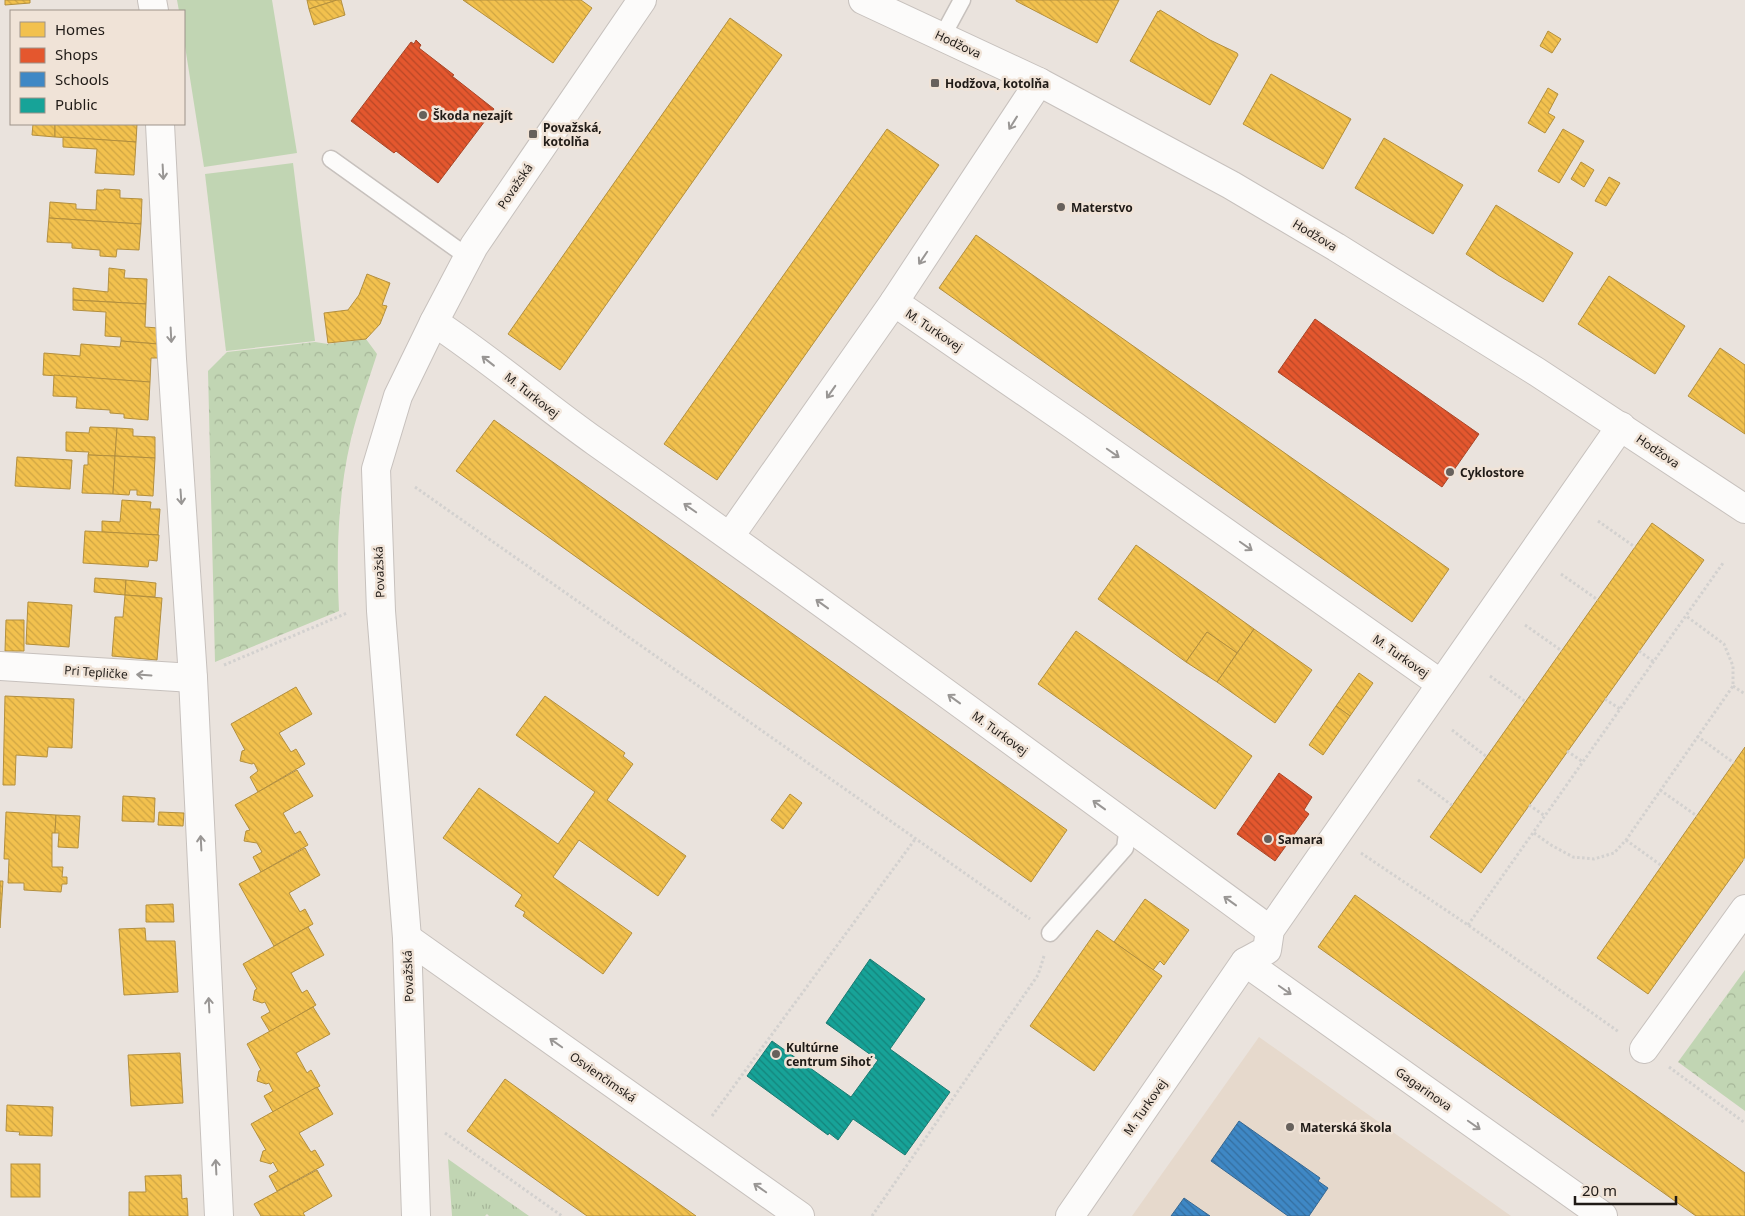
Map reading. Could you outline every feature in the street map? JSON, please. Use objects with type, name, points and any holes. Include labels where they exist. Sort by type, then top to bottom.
[{"type":"street","name":"Považská","points":[[416,1216],[407,938],[381,611],[376,469],[398,396],[468,257],[642,0]]},
{"type":"street","name":"Hodžova","points":[[863,0],[1039,82],[1247,194],[1352,257],[1621,426],[1745,509]]},
{"type":"street","name":"M. Turkovej","points":[[730,536],[894,302],[1039,82]]},
{"type":"street","points":[[160,125],[172,359],[193,678],[219,1216]]},
{"type":"street","name":"M. Turkovej","points":[[894,302],[1073,425],[1441,684]]},
{"type":"street","name":"M. Turkovej","points":[[434,322],[461,340],[563,418],[730,536],[1270,930]]},
{"type":"street","name":"M. Turkovej","points":[[1070,1216],[1245,962],[1267,950],[1270,930],[1621,426]]},
{"type":"street","name":"Pri Tepličke","points":[[0,666],[193,678]]},
{"type":"street","points":[[1644,1049],[1745,909]]},
{"type":"street","name":"Osvienčimská","points":[[407,938],[800,1216]]},
{"type":"street","name":"Gagarinova","points":[[1245,962],[1603,1216]]},
{"type":"lane","points":[[942,37],[962,0]]},
{"type":"lane","points":[[331,158],[468,257]]},
{"type":"lane","points":[[1050,933],[1125,848],[1128,826]]},
{"type":"path","points":[[415,487],[1050,933],[1038,975],[872,1216]]},
{"type":"path","points":[[1598,521],[1635,547]]},
{"type":"path","points":[[1468,925],[1723,563]]},
{"type":"path","points":[[1561,574],[1598,600]]},
{"type":"path","points":[[193,678],[348,613]]},
{"type":"path","points":[[1534,832],[1551,846],[1573,857],[1594,859],[1614,854],[1626,840],[1733,686],[1733,666],[1724,644],[1686,616]]},
{"type":"path","points":[[1526,625],[1562,651]]},
{"type":"path","points":[[1639,651],[1654,662]]},
{"type":"path","points":[[1490,676],[1526,702]]},
{"type":"path","points":[[1733,686],[1745,694]]},
{"type":"path","points":[[1605,700],[1620,710]]},
{"type":"path","points":[[1452,730],[1487,757]]},
{"type":"path","points":[[1697,736],[1734,763]]},
{"type":"path","points":[[1567,752],[1583,762]]},
{"type":"path","points":[[1418,780],[1453,806]]},
{"type":"path","points":[[1660,790],[1697,816]]},
{"type":"path","points":[[1529,805],[1545,816]]},
{"type":"path","points":[[1336,836],[1468,925],[1745,1123]]},
{"type":"path","points":[[707,1122],[916,838]]},
{"type":"path","points":[[1626,840],[1662,866]]},
{"type":"path","points":[[445,1133],[562,1216]]},
{"type":"shaded area","name":"Materská škola","points":[[1259,1037],[1511,1216],[1132,1216]]},
{"type":"green space","points":[[177,0],[272,0],[297,153],[204,167],[185,46],[185,10],[179,10]]},
{"type":"green space","points":[[293,163],[315,341],[226,351],[205,174]]},
{"type":"green space","points":[[366,339],[377,354],[354,428],[343,481],[338,546],[339,611],[215,662],[208,371],[227,352],[315,342],[328,344]]},
{"type":"green space","points":[[1745,970],[1745,1111],[1678,1062]]},
{"type":"green space","points":[[448,1159],[529,1216],[489,1216],[487,1214],[485,1216],[452,1216]]},
{"type":"building: Homes","points":[[5,0],[30,0],[30,3],[5,5]]},
{"type":"building: Homes","points":[[307,0],[337,0],[309,9]]},
{"type":"building: Homes","points":[[341,0],[345,15],[314,25],[309,9]]},
{"type":"building: Homes","points":[[463,0],[581,0],[592,8],[553,63]]},
{"type":"building: Homes","points":[[1016,0],[1119,0],[1097,43]]},
{"type":"building: Homes","points":[[1160,10],[1210,40],[1237,53],[1238,55],[1210,105],[1130,61]]},
{"type":"building: Homes","points":[[730,18],[782,55],[560,370],[508,334]]},
{"type":"building: Homes","points":[[1548,31],[1561,39],[1552,53],[1540,46]]},
{"type":"building: Homes","points":[[1271,74],[1351,119],[1323,169],[1243,124]]},
{"type":"building: Homes","points":[[1548,88],[1558,94],[1548,113],[1555,117],[1545,133],[1528,123]]},
{"type":"building: Homes","points":[[33,125],[55,125],[55,137],[32,135]]},
{"type":"building: Homes","points":[[55,125],[137,125],[136,142],[55,137]]},
{"type":"building: Homes","points":[[887,129],[939,165],[717,480],[664,444]]},
{"type":"building: Homes","points":[[1563,129],[1584,141],[1559,183],[1538,171]]},
{"type":"building: Homes","points":[[63,137],[136,142],[134,175],[95,173],[97,149],[63,147]]},
{"type":"building: Homes","points":[[1384,138],[1463,185],[1433,234],[1355,188]]},
{"type":"building: Homes","points":[[1581,162],[1594,170],[1584,187],[1571,179]]},
{"type":"building: Homes","points":[[1609,177],[1620,183],[1606,206],[1595,201]]},
{"type":"building: Homes","points":[[97,190],[120,190],[120,198],[142,199],[141,224],[49,218],[50,202],[76,204],[76,209],[96,210]]},
{"type":"building: Homes","points":[[1496,205],[1573,253],[1543,302],[1466,254]]},
{"type":"building: Homes","points":[[49,218],[141,224],[139,250],[117,249],[116,257],[100,256],[100,250],[72,248],[72,243],[47,242]]},
{"type":"building: Homes","points":[[976,235],[1449,569],[1412,622],[939,288]]},
{"type":"building: Homes","points":[[109,268],[125,270],[124,278],[147,279],[146,304],[73,300],[73,288],[108,292]]},
{"type":"building: Homes","points":[[367,274],[390,283],[382,305],[387,306],[380,324],[366,339],[328,343],[324,313],[348,310],[359,295]]},
{"type":"building: Homes","points":[[1609,276],[1685,326],[1655,374],[1578,324]]},
{"type":"building: Homes","points":[[73,300],[146,304],[145,327],[158,328],[158,344],[121,341],[121,337],[105,336],[106,312],[73,310]]},
{"type":"building: Homes","points":[[121,341],[158,344],[158,358],[151,358],[150,382],[43,375],[44,353],[80,356],[81,344],[120,347]]},
{"type":"building: Homes","points":[[1720,348],[1745,365],[1745,434],[1688,396]]},
{"type":"building: Homes","points":[[54,375],[150,382],[148,420],[124,418],[124,414],[110,413],[110,410],[76,408],[77,397],[53,396]]},
{"type":"building: Homes","points":[[494,420],[1067,830],[1031,882],[456,471]]},
{"type":"building: Homes","points":[[90,427],[117,428],[115,456],[88,455],[89,452],[66,451],[66,432],[89,433]]},
{"type":"building: Homes","points":[[117,428],[133,429],[133,436],[155,437],[155,458],[115,456]]},
{"type":"building: Homes","points":[[88,455],[115,456],[113,494],[82,493],[84,465],[88,465]]},
{"type":"building: Homes","points":[[115,456],[155,458],[153,496],[137,495],[137,490],[130,490],[129,495],[113,494]]},
{"type":"building: Homes","points":[[17,457],[72,460],[70,489],[15,486]]},
{"type":"building: Homes","points":[[122,500],[151,502],[150,509],[160,509],[158,535],[102,532],[102,521],[120,522]]},
{"type":"building: Homes","points":[[1652,523],[1704,560],[1481,873],[1430,837]]},
{"type":"building: Homes","points":[[85,531],[159,535],[157,561],[149,560],[148,567],[83,563]]},
{"type":"building: Homes","points":[[1136,545],[1254,629],[1237,653],[1207,632],[1186,662],[1098,599]]},
{"type":"building: Homes","points":[[95,578],[126,580],[125,595],[94,592]]},
{"type":"building: Homes","points":[[126,580],[156,583],[155,597],[125,595]]},
{"type":"building: Homes","points":[[125,595],[162,598],[157,660],[112,656],[115,617],[123,617]]},
{"type":"building: Homes","points":[[28,602],[72,605],[69,647],[26,644]]},
{"type":"building: Homes","points":[[6,620],[24,620],[24,651],[5,651]]},
{"type":"building: Homes","points":[[1254,629],[1312,670],[1275,723],[1217,682]]},
{"type":"building: Homes","points":[[1076,631],[1252,756],[1215,809],[1038,684]]},
{"type":"building: Homes","points":[[1207,632],[1237,653],[1217,682],[1186,662]]},
{"type":"building: Homes","points":[[1359,673],[1373,683],[1350,716],[1336,706]]},
{"type":"building: Homes","points":[[296,687],[312,714],[279,733],[291,752],[296,749],[305,764],[258,792],[250,777],[258,771],[254,763],[240,761],[242,751],[245,750],[231,724]]},
{"type":"building: Homes","points":[[5,696],[74,699],[72,748],[48,747],[47,757],[16,755],[15,785],[3,785]]},
{"type":"building: Homes","points":[[545,696],[625,753],[623,756],[633,764],[607,800],[686,856],[658,896],[579,840],[553,877],[632,933],[603,974],[523,916],[525,912],[515,906],[522,895],[443,838],[479,788],[558,844],[595,792],[516,735]]},
{"type":"building: Homes","points":[[1336,706],[1350,716],[1323,755],[1309,745]]},
{"type":"building: Homes","points":[[1745,747],[1745,858],[1648,994],[1597,958]]},
{"type":"building: Homes","points":[[297,770],[313,796],[283,813],[295,834],[300,831],[308,845],[261,872],[253,857],[262,852],[257,843],[244,841],[246,831],[250,830],[235,805]]},
{"type":"building: Homes","points":[[790,794],[802,803],[783,829],[771,820]]},
{"type":"building: Homes","points":[[123,796],[155,798],[154,822],[122,821]]},
{"type":"building: Homes","points":[[6,812],[56,815],[55,833],[52,833],[52,867],[63,867],[62,877],[67,877],[67,884],[62,884],[61,892],[24,890],[24,883],[8,883],[9,859],[4,859]]},
{"type":"building: Homes","points":[[159,812],[184,813],[183,826],[158,825]]},
{"type":"building: Homes","points":[[56,815],[80,816],[78,848],[58,847],[59,833],[55,833]]},
{"type":"building: Homes","points":[[305,848],[320,875],[289,893],[300,912],[305,909],[313,924],[274,946],[239,884]]},
{"type":"building: Homes","points":[[0,881],[3,881],[0,928]]},
{"type":"building: Homes","points":[[1355,895],[1745,1173],[1745,1216],[1696,1216],[1318,947]]},
{"type":"building: Homes","points":[[1145,899],[1189,930],[1164,965],[1160,961],[1153,970],[1114,942]]},
{"type":"building: Homes","points":[[173,904],[174,922],[146,922],[146,905]]},
{"type":"building: Homes","points":[[308,927],[324,955],[291,973],[302,993],[307,990],[316,1005],[270,1032],[261,1017],[270,1012],[265,1002],[253,1000],[255,990],[257,989],[243,964]]},
{"type":"building: Homes","points":[[145,928],[146,941],[175,941],[178,992],[124,995],[119,929]]},
{"type":"building: Homes","points":[[1097,930],[1162,976],[1094,1071],[1030,1026]]},
{"type":"building: Homes","points":[[313,1007],[330,1034],[296,1053],[307,1073],[311,1070],[320,1086],[273,1112],[264,1096],[273,1091],[269,1083],[257,1081],[259,1071],[261,1070],[247,1044]]},
{"type":"building: Homes","points":[[180,1053],[183,1103],[131,1106],[128,1055]]},
{"type":"building: Homes","points":[[505,1079],[696,1216],[587,1216],[467,1131]]},
{"type":"building: Homes","points":[[317,1087],[333,1114],[299,1133],[311,1152],[315,1150],[324,1165],[277,1191],[269,1176],[278,1171],[273,1162],[271,1164],[260,1161],[263,1151],[266,1150],[251,1124]]},
{"type":"building: Homes","points":[[7,1105],[53,1107],[52,1136],[19,1135],[20,1132],[6,1131]]},
{"type":"building: Homes","points":[[11,1164],[40,1164],[40,1197],[11,1197]]},
{"type":"building: Homes","points":[[317,1170],[332,1196],[303,1213],[305,1216],[261,1216],[254,1204]]},
{"type":"building: Homes","points":[[181,1175],[182,1199],[187,1198],[188,1216],[129,1216],[129,1192],[146,1192],[145,1176]]},
{"type":"building: Shops","name":"Škoda nezajít","points":[[416,40],[421,45],[419,48],[494,109],[438,183],[396,151],[394,153],[351,121],[411,42],[414,44]]},
{"type":"building: Shops","points":[[1315,319],[1479,434],[1442,487],[1278,372]]},
{"type":"building: Shops","points":[[1279,773],[1312,797],[1304,810],[1309,814],[1275,861],[1237,834]]},
{"type":"building: Schools","points":[[1239,1121],[1320,1178],[1318,1181],[1328,1188],[1309,1216],[1288,1216],[1211,1161]]},
{"type":"building: Schools","points":[[1184,1198],[1210,1216],[1171,1216]]},
{"type":"building: Public","name":"Kultúrne centrum Sihoť","points":[[870,959],[925,999],[890,1049],[950,1092],[905,1155],[853,1119],[838,1140],[829,1133],[828,1135],[747,1076],[772,1041],[851,1097],[878,1060],[826,1023]]},
{"type":"place","name":"Hodžova, kotolňa","points":[[935,83]]},
{"type":"place","name":"Škoda nezajít","points":[[423,115]]},
{"type":"place","name":"Považská, kotolňa","points":[[533,134]]},
{"type":"place","name":"Materstvo","points":[[1061,207]]},
{"type":"place","name":"Cyklostore","points":[[1450,472]]},
{"type":"place","name":"Samara","points":[[1268,839]]},
{"type":"place","name":"Kultúrne centrum Sihoť","points":[[776,1054]]},
{"type":"place","name":"Materská škola","points":[[1290,1127]]}]
